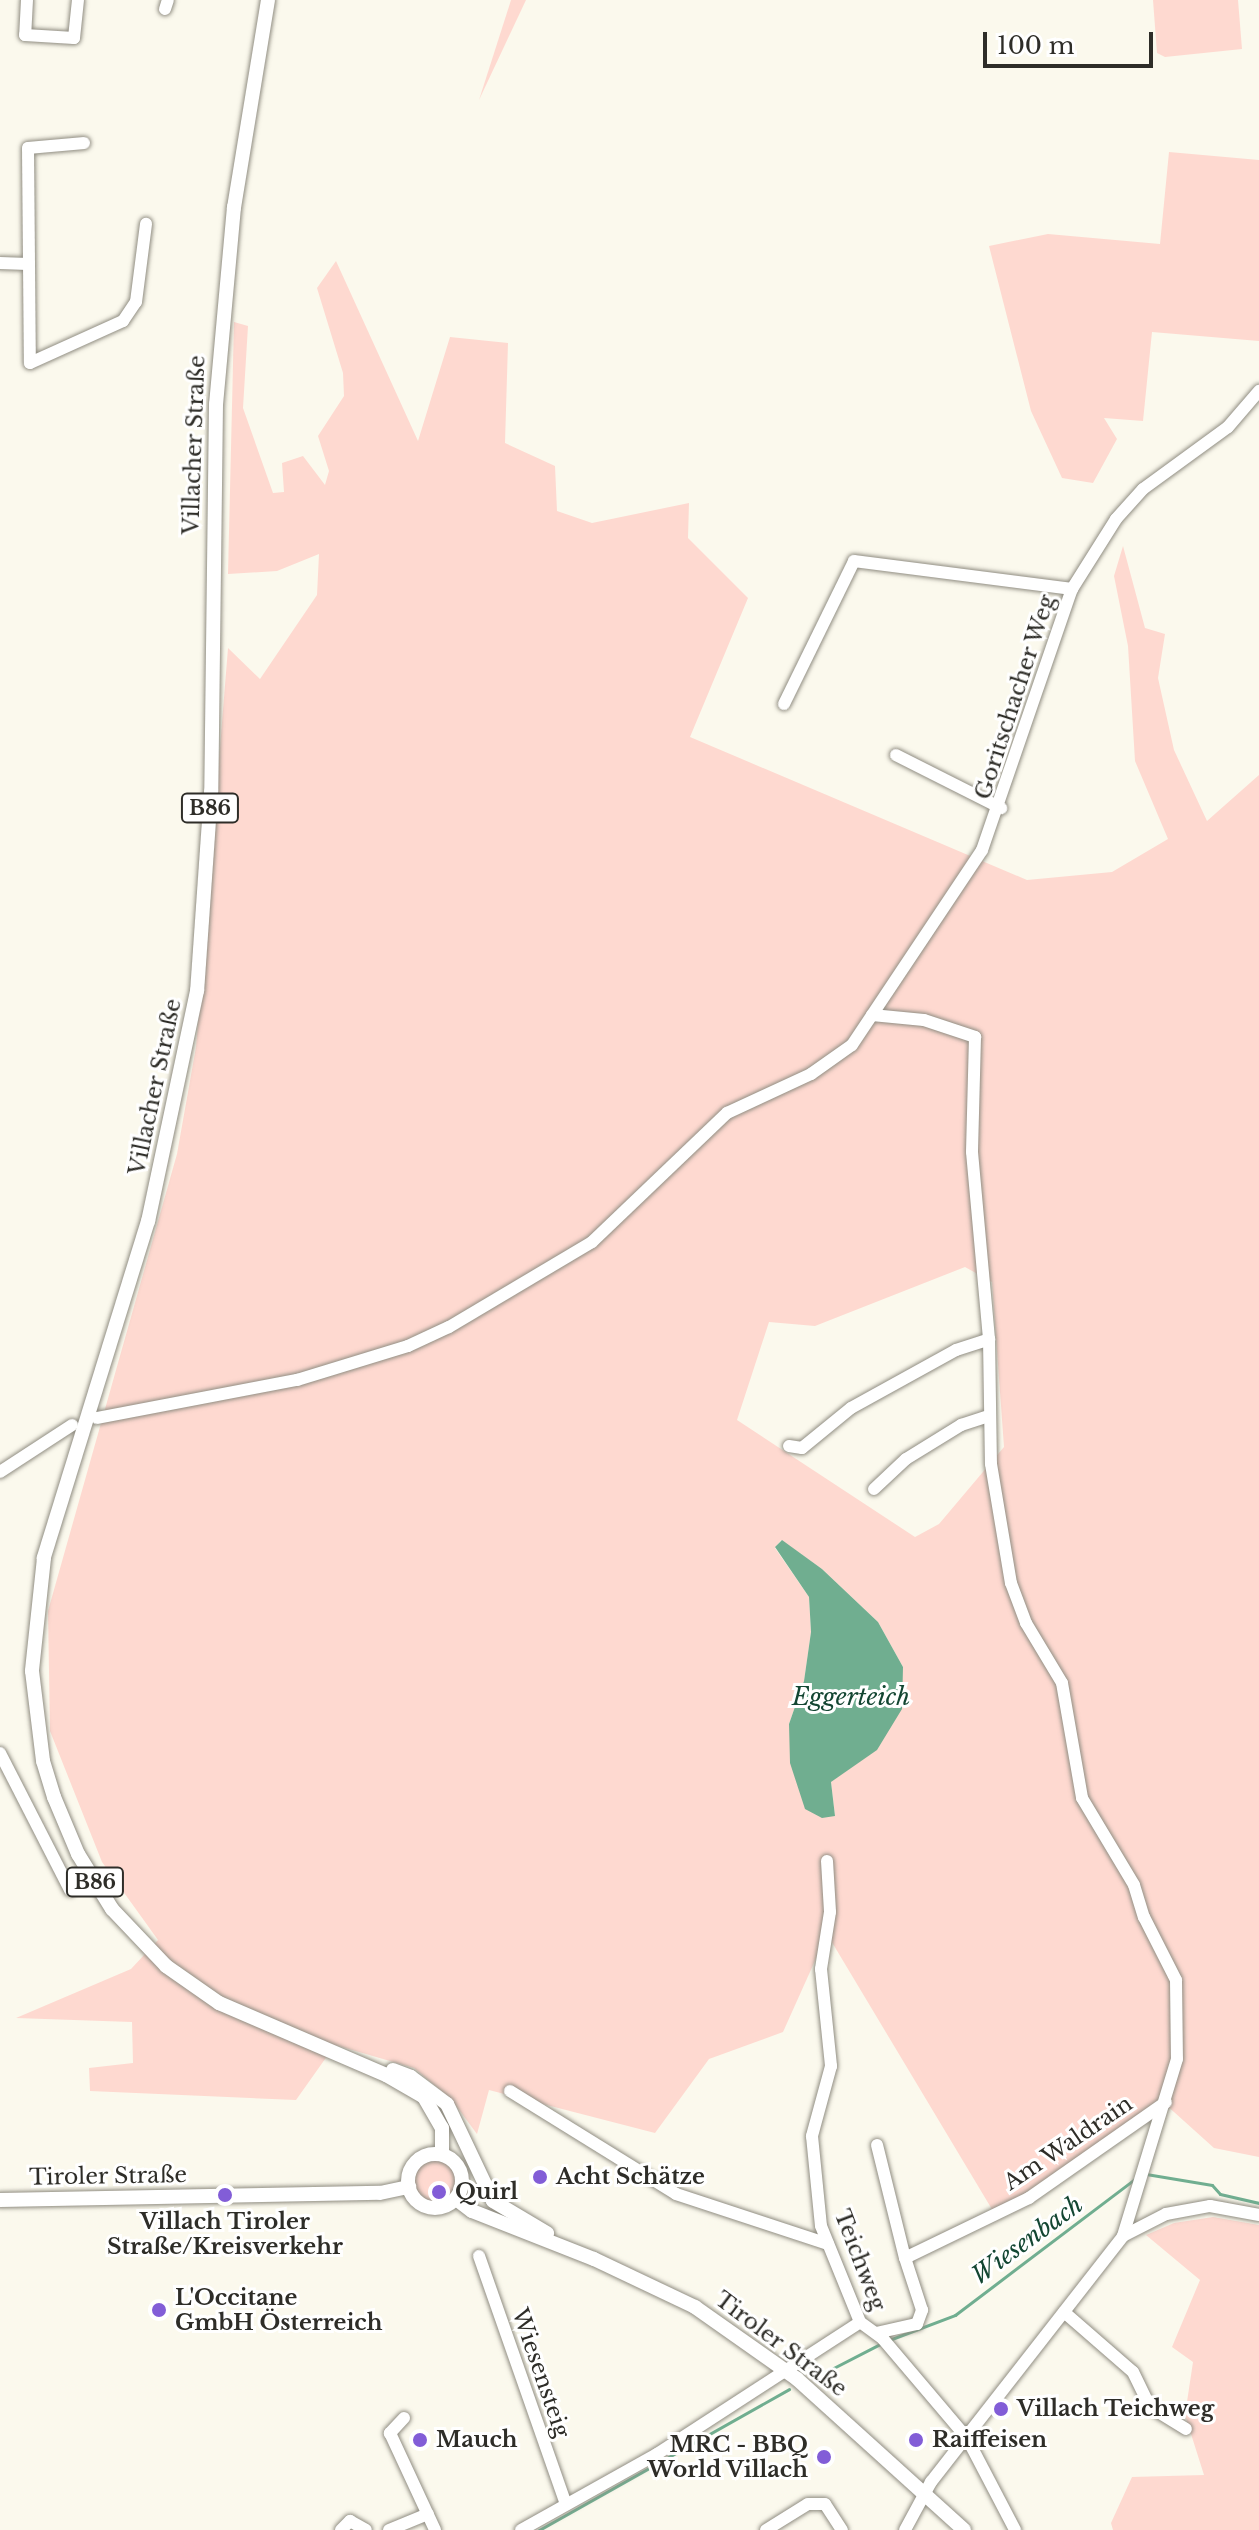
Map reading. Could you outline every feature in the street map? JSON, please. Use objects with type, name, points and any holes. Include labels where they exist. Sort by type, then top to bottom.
[{"type":"main road","name":"Villacher Straße","points":[[268,0],[234,207],[217,389],[211,792],[197,991],[148,1221],[44,1558],[32,1671],[43,1761],[54,1797],[78,1854],[112,1909],[190,1985],[309,2045],[386,2075]]},
{"type":"main road","name":"B86","points":[[442,2154],[442,2128],[435,2111],[424,2097],[386,2075],[394,2070],[411,2077],[447,2104],[493,2201],[546,2232],[554,2242]]},
{"type":"main road","points":[[442,2154],[461,2171],[456,2199],[431,2208],[418,2202],[409,2187],[410,2172],[417,2160],[442,2154]]},
{"type":"main road","name":"Tiroler Straße","points":[[0,2200],[380,2193],[409,2187]]},
{"type":"main road","name":"Tiroler Straße","points":[[456,2199],[472,2211],[554,2242],[695,2307],[786,2370],[964,2530]]},
{"type":"street","points":[[27,0],[25,35],[74,38],[78,0]]},
{"type":"street","points":[[84,143],[28,148],[30,363],[123,321],[136,302],[146,224]]},
{"type":"street","points":[[0,263],[28,264]]},
{"type":"street","name":"Goritschacher Weg","points":[[97,1418],[297,1380],[408,1346],[449,1327],[592,1242],[727,1113],[811,1074],[852,1045],[982,850],[1001,808],[1072,589],[1116,519],[1143,489],[1228,427],[1259,391]]},
{"type":"street","points":[[784,704],[854,561],[1072,589]]},
{"type":"street","points":[[896,755],[1001,808]]},
{"type":"street","points":[[872,1015],[924,1020],[975,1037],[972,1152],[989,1339],[989,1416],[1011,1583],[1026,1623],[1062,1683],[1082,1798],[1134,1885],[1144,1917],[1176,1980],[1177,2059],[1123,2236],[925,2493],[905,2530]]},
{"type":"street","points":[[789,1446],[802,1448],[851,1408],[956,1350],[989,1339]]},
{"type":"street","points":[[874,1489],[906,1459],[961,1425],[989,1416]]},
{"type":"street","points":[[0,1472],[72,1425]]},
{"type":"street","points":[[0,1753],[70,1890]]},
{"type":"street","name":"Teichweg","points":[[827,1861],[830,1912],[821,1969],[831,2066],[812,2136],[821,2226],[860,2322],[883,2339],[967,2438],[1015,2530]]},
{"type":"street","points":[[510,2091],[676,2194],[828,2244]]},
{"type":"street","name":"Am Waldrain","points":[[905,2258],[1029,2198],[1166,2102]]},
{"type":"street","points":[[877,2145],[905,2258],[922,2310],[917,2324],[883,2339]]},
{"type":"street","points":[[1123,2236],[1166,2214],[1210,2206],[1259,2215]]},
{"type":"street","name":"Wiesensteig","points":[[479,2256],[566,2504]]},
{"type":"street","points":[[1064,2312],[1133,2372],[1150,2407],[1186,2429]]},
{"type":"street","points":[[521,2530],[613,2480],[860,2322]]},
{"type":"street","points":[[404,2418],[390,2433],[435,2530]]},
{"type":"street","points":[[766,2530],[808,2504],[825,2504],[842,2530]]},
{"type":"street","points":[[389,2530],[428,2514]]},
{"type":"street","points":[[341,2530],[350,2521],[366,2530]]},
{"type":"shaded area","points":[[511,0],[526,0],[479,100]]},
{"type":"shaded area","points":[[1153,0],[1238,0],[1242,49],[1165,57],[1157,53]]},
{"type":"shaded area","points":[[1169,152],[1259,160],[1259,341],[1152,332],[1143,421],[1104,418],[1117,439],[1093,483],[1062,478],[1031,411],[989,246],[1048,234],[1160,244]]},
{"type":"shaded area","points":[[336,261],[418,441],[450,337],[508,343],[505,443],[555,466],[557,511],[592,523],[689,503],[688,538],[748,598],[690,737],[1027,880],[1112,872],[1168,839],[1135,761],[1128,646],[1114,576],[1123,546],[1145,628],[1165,634],[1158,678],[1174,750],[1207,821],[1259,775],[1259,2157],[1214,2148],[1164,2103],[1028,2197],[993,2211],[827,1934],[783,2032],[709,2059],[655,2133],[489,2090],[477,2134],[451,2099],[414,2068],[335,2045],[296,2100],[90,2091],[89,2068],[133,2063],[132,2022],[16,2018],[131,1969],[158,1940],[102,1862],[50,1731],[48,1611],[177,1154],[196,1047],[228,648],[260,679],[317,595],[319,554],[277,571],[228,574],[234,322],[248,326],[243,408],[273,493],[284,492],[282,463],[303,456],[325,485],[329,471],[318,436],[344,396],[343,373],[317,288]],"holes":[[[965,1267],[992,1282],[1004,1447],[939,1524],[915,1537],[737,1420],[769,1322],[815,1326]],[[781,1540],[822,1569],[878,1622],[903,1667],[831,1782],[835,1816],[789,1724],[804,1681],[811,1632],[809,1597],[775,1548]]]},
{"type":"shaded area","points":[[435,2159],[451,2165],[457,2181],[451,2197],[435,2203],[419,2197],[413,2181],[419,2165]]},
{"type":"shaded area","points":[[1213,2217],[1259,2225],[1259,2530],[1113,2530],[1111,2523],[1132,2477],[1204,2475],[1185,2415],[1193,2362],[1172,2347],[1200,2280],[1146,2235],[1174,2223]]},
{"type":"water","name":"Eggerteich","points":[[782,1540],[822,1569],[878,1622],[903,1667],[902,1709],[877,1750],[831,1782],[835,1816],[822,1818],[805,1809],[790,1763],[789,1724],[804,1681],[811,1632],[809,1597],[775,1547]]},
{"type":"waterway","name":"Wiesenbach","points":[[1146,2174],[1212,2185],[1220,2194],[1259,2203]]},
{"type":"waterway","name":"Wiesenbach","points":[[889,2340],[955,2315],[1135,2179]]},
{"type":"waterway","name":"Wiesenbach","points":[[816,2377],[882,2343]]},
{"type":"waterway","name":"Wiesenbach","points":[[539,2530],[789,2389]]},
{"type":"place","name":"Acht Schätze","points":[[540,2177]]},
{"type":"place","name":"Quirl","points":[[439,2192]]},
{"type":"place","name":"Villach Tiroler Straße/Kreisverkehr","points":[[225,2195]]},
{"type":"place","name":"L'Occitane GmbH Österreich","points":[[159,2310]]},
{"type":"place","name":"Villach Teichweg","points":[[1001,2409]]},
{"type":"place","name":"Mauch","points":[[420,2440]]},
{"type":"place","name":"Raiffeisen","points":[[916,2440]]},
{"type":"place","name":"MRC - BBQ World Villach","points":[[824,2457]]}]
